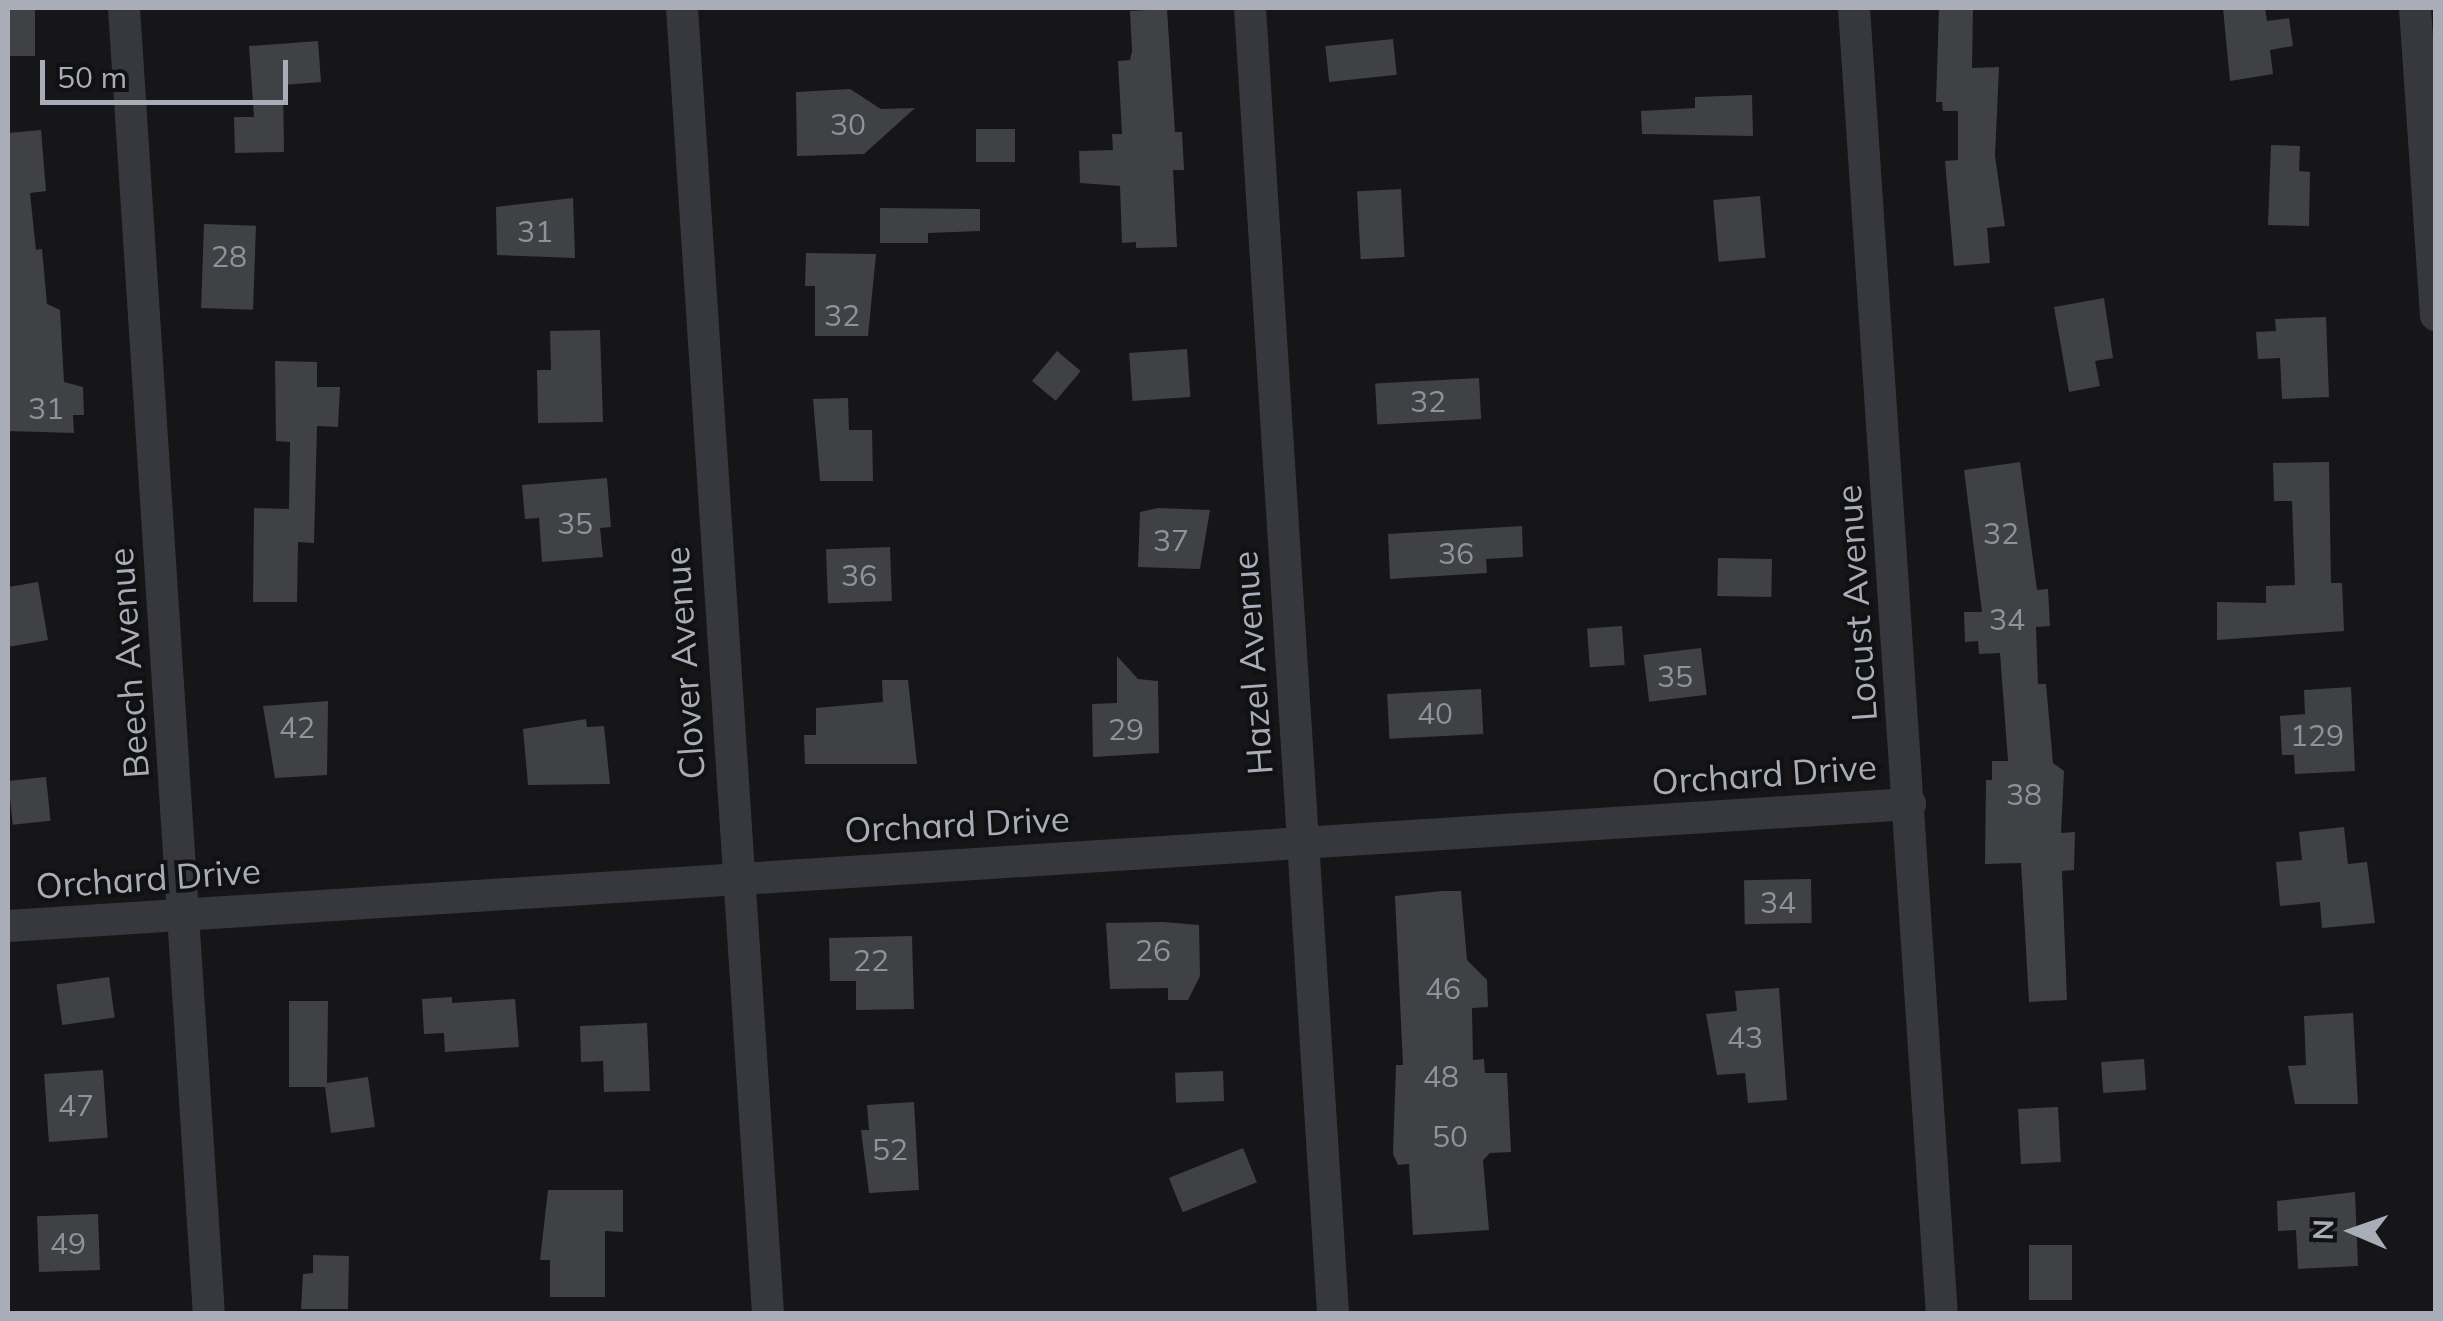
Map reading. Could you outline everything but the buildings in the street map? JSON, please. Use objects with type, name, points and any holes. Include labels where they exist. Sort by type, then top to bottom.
[{"type":"street","name":"Beech Avenue","points":[[124,8],[186,916],[208,1314]]},
{"type":"street","name":"Clover Avenue","points":[[682,8],[768,1314]]},
{"type":"street","name":"Hazel Avenue","points":[[1250,8],[1334,1314]]},
{"type":"street","name":"Locust Avenue","points":[[1854,8],[1942,1314]]},
{"type":"street","points":[[2415,8],[2436,315]]},
{"type":"street","name":"Orchard Drive","points":[[8,926],[738,875],[1305,847],[1910,804]]}]
